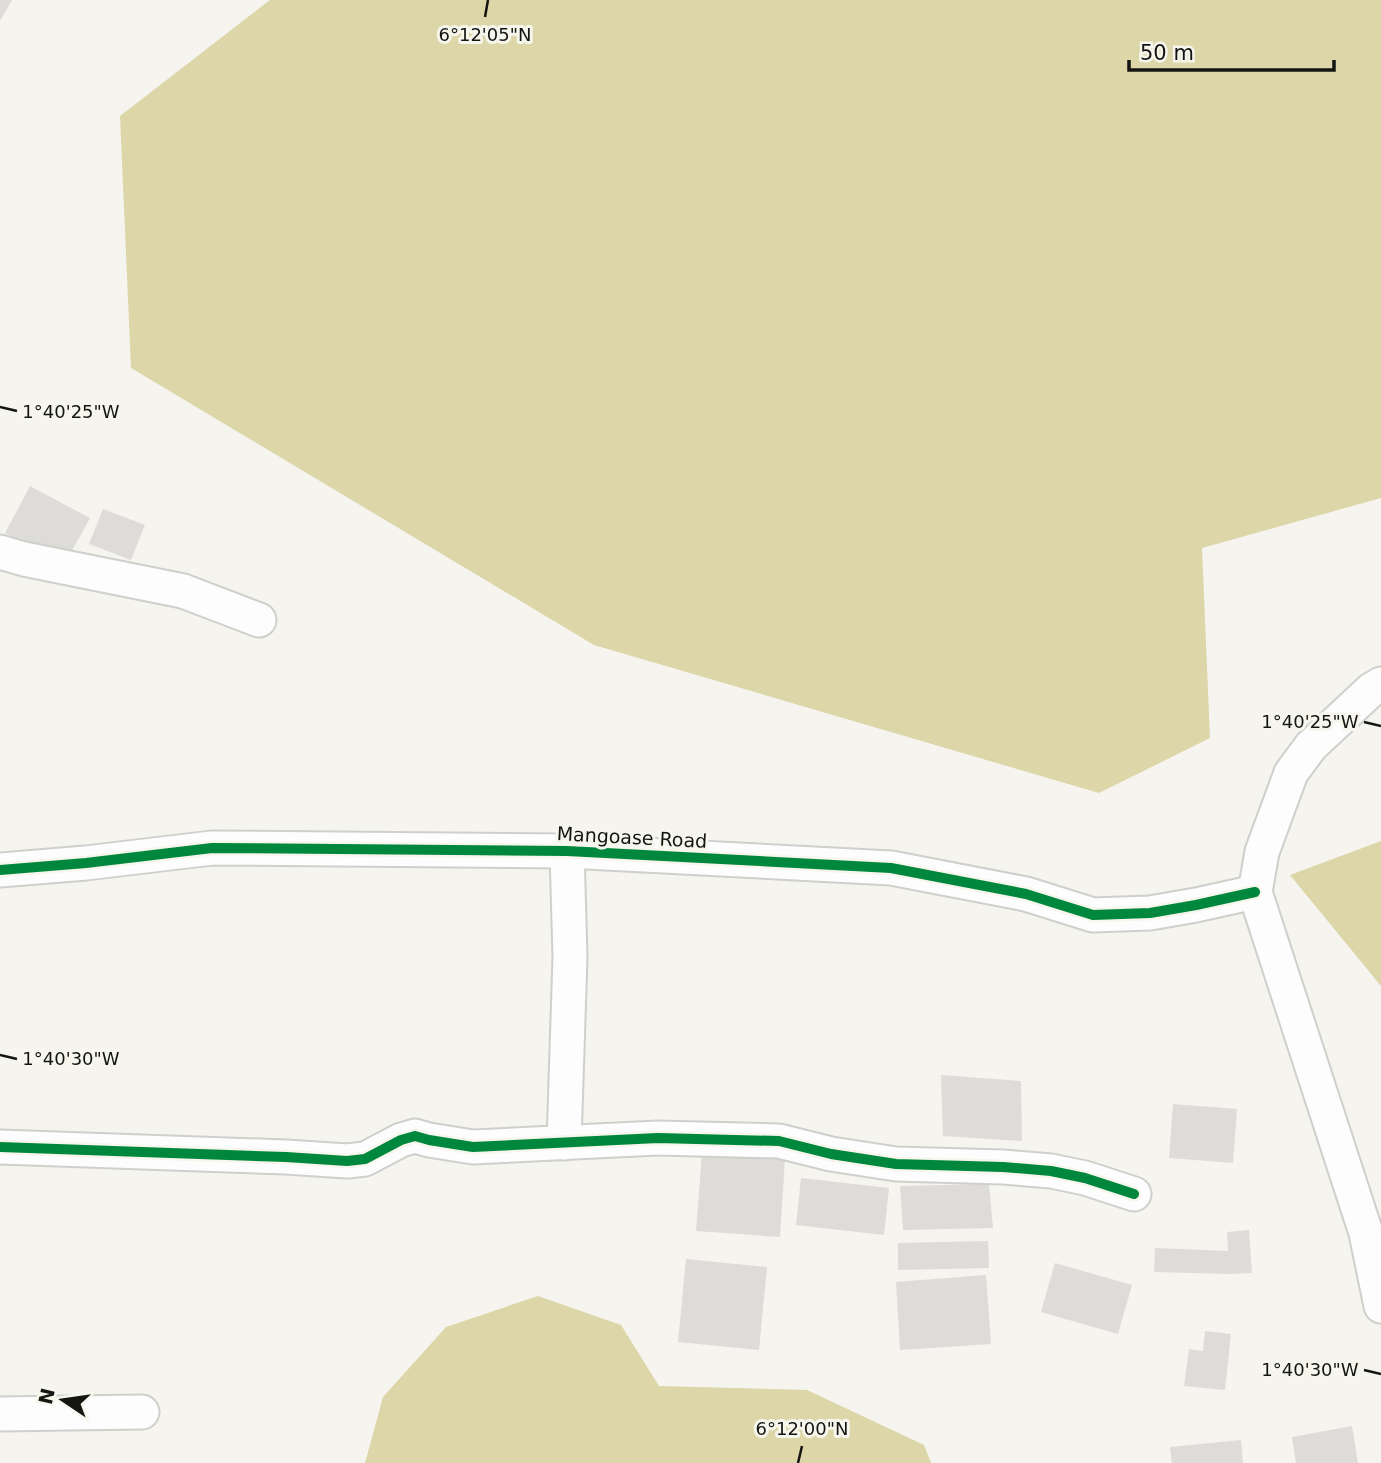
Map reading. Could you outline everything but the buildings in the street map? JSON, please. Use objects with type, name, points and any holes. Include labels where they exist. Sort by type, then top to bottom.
[{"type":"street","points":[[0,552],[183,591],[258,620]]},
{"type":"street","points":[[1381,684],[1371,690],[1311,746],[1291,773],[1262,852],[1255,892],[1366,1233],[1381,1306]]},
{"type":"street","name":"Mangoase Road","points":[[0,870],[212,848],[567,851],[891,868],[1026,894],[1093,915],[1150,913],[1255,892]]},
{"type":"street","points":[[564,1143],[570,957],[567,851]]},
{"type":"street","points":[[0,1147],[347,1161],[365,1158],[415,1136],[473,1147],[658,1138],[779,1141],[831,1154],[896,1164],[1051,1171],[1134,1194]]},
{"type":"street","points":[[0,1414],[142,1412]]},
{"type":"shaded area","points":[[270,0],[1381,0],[1381,498],[1202,548],[1210,738],[1099,793],[594,645],[131,368],[120,116]]},
{"type":"shaded area","points":[[1381,841],[1381,986],[1290,875]]},
{"type":"shaded area","points":[[538,1296],[621,1325],[659,1386],[807,1390],[924,1445],[931,1463],[365,1463],[383,1397],[446,1327]]},
{"type":"cycle path","points":[[0,870],[212,848],[567,851],[891,868],[1026,894],[1093,915],[1150,913],[1255,892]]},
{"type":"cycle path","points":[[0,1147],[347,1161],[365,1159],[401,1140],[415,1136],[473,1147],[658,1138],[779,1141],[831,1154],[896,1164],[1051,1171],[1085,1178],[1134,1194]]}]
